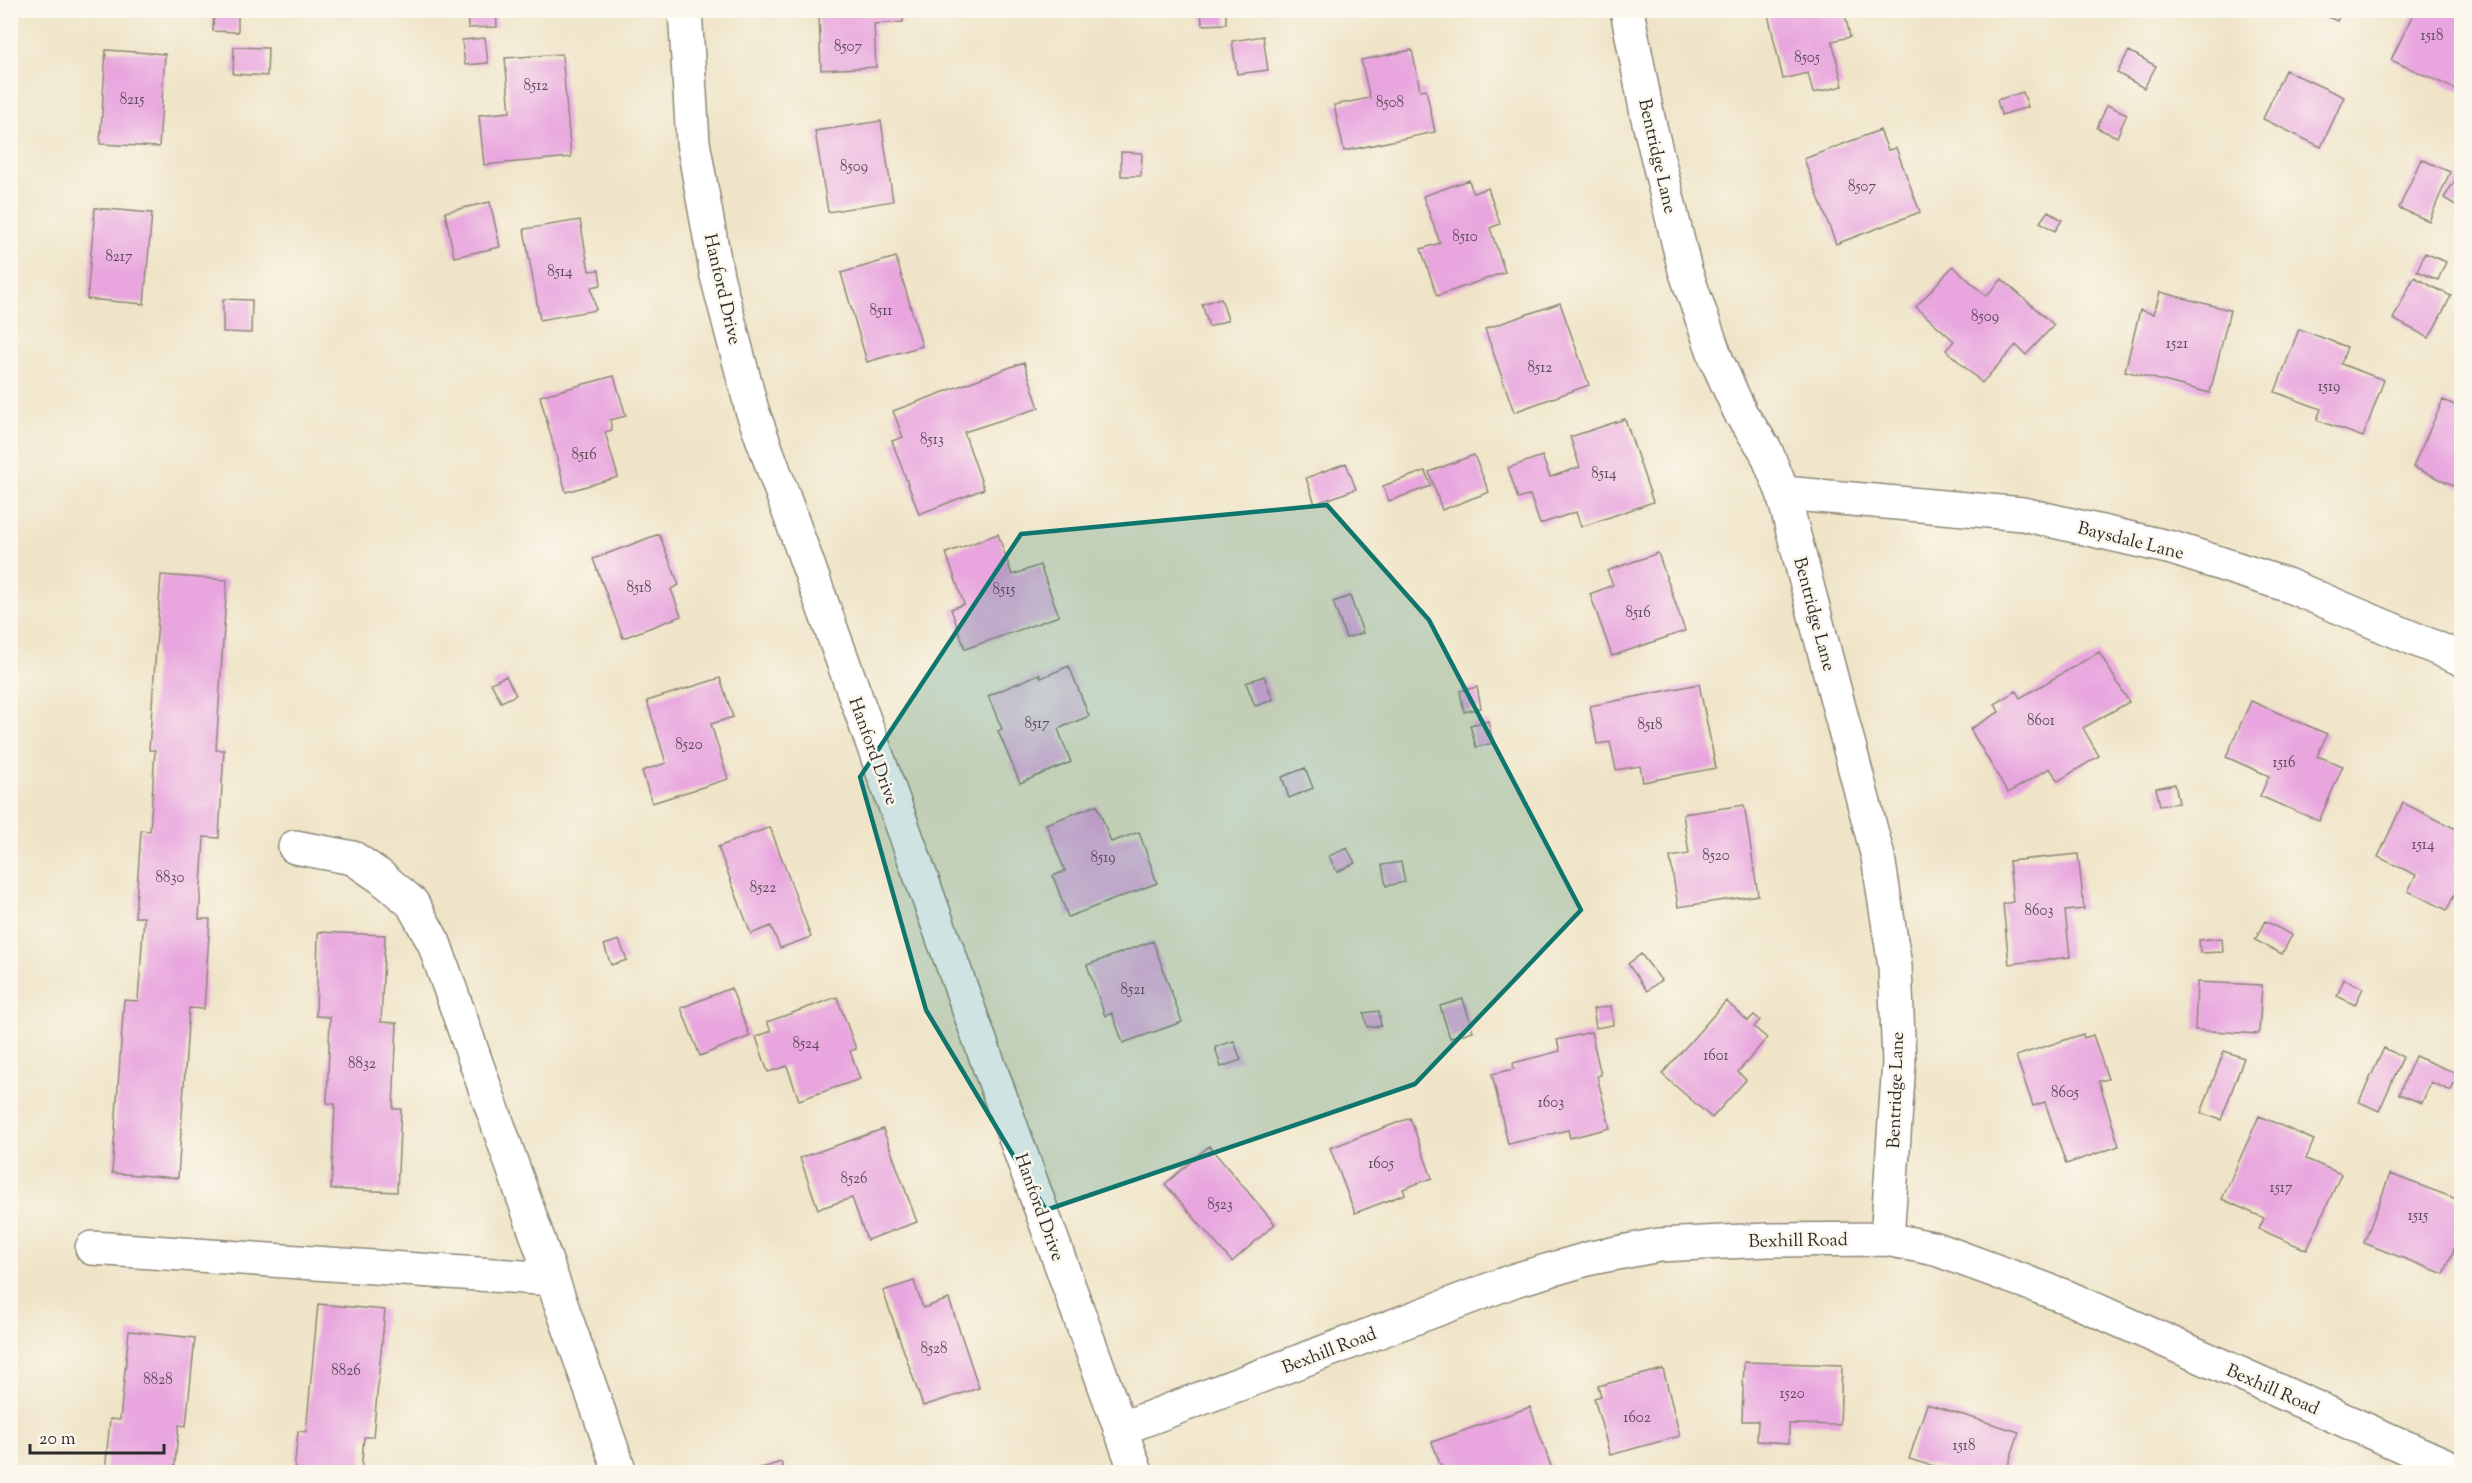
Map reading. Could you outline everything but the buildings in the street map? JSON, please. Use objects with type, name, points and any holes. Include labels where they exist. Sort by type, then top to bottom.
[{"type":"street","name":"Hanford Drive","points":[[685,10],[693,142],[717,276],[752,410],[1136,1473]]},
{"type":"street","name":"Bentridge Lane","points":[[1627,10],[1647,114],[1685,270],[1717,362],[1741,414],[1765,449],[1783,493],[1878,857],[1895,966],[1899,1062],[1887,1239]]},
{"type":"street","name":"Baysdale Lane","points":[[1783,493],[2023,514],[2172,548],[2287,585],[2462,659]]},
{"type":"street","points":[[296,847],[353,858],[381,877],[412,903],[434,943],[552,1279],[611,1470]]},
{"type":"street","name":"Bexhill Road","points":[[1120,1429],[1515,1280],[1591,1258],[1659,1245],[1768,1240],[1887,1239],[1936,1249],[2069,1298],[2461,1473]]},
{"type":"street","points":[[92,1248],[552,1279]]},
{"type":"highlighted area","points":[[1327,505],[1429,620],[1581,910],[1415,1084],[1046,1210],[926,1010],[860,777],[1021,534]]}]
